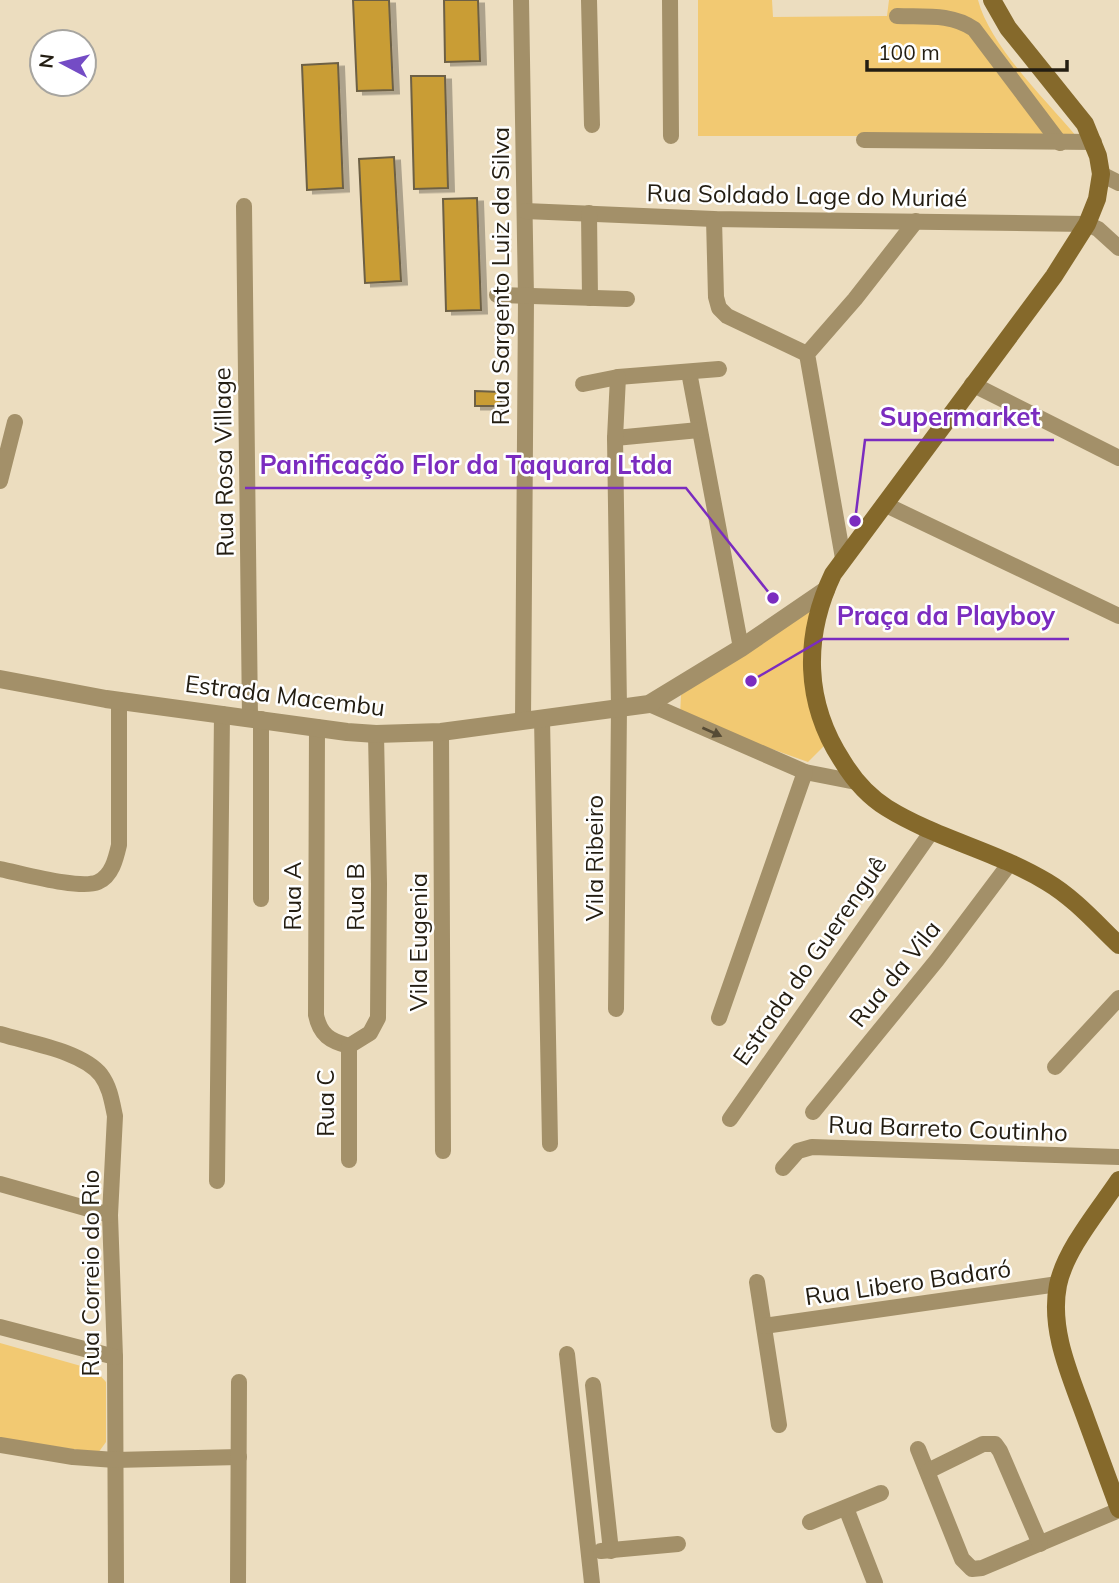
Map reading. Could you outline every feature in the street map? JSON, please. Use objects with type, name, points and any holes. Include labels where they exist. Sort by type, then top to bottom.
[{"type":"main road","points":[[992,0],[1007,29],[1077,112],[1094,142],[1101,174],[1097,199],[1087,224],[1054,276],[844,558],[826,590],[814,635],[811,681],[815,701],[831,744],[856,782],[885,807],[1047,882],[1068,897],[1119,945]]},
{"type":"main road","points":[[1119,1180],[1076,1244],[1058,1284],[1056,1323],[1060,1343],[1119,1509]]},
{"type":"street","name":"Rua Sargento Luiz da Silva","points":[[521,0],[526,298],[523,721]]},
{"type":"street","points":[[589,0],[592,125]]},
{"type":"street","points":[[670,0],[671,136]]},
{"type":"street","points":[[897,16],[949,17],[974,29],[1060,143]]},
{"type":"street","points":[[864,140],[1094,142]]},
{"type":"street","points":[[1101,174],[1119,183]]},
{"type":"street","name":"Rua Rosa Village","points":[[244,206],[261,899]]},
{"type":"street","name":"Rua Soldado Lage do Muriaé","points":[[525,211],[714,219],[1087,224]]},
{"type":"street","points":[[589,213],[590,298]]},
{"type":"street","points":[[714,219],[716,297],[719,308],[727,316],[807,354]]},
{"type":"street","points":[[807,354],[855,299],[916,221]]},
{"type":"street","points":[[1087,224],[1098,229],[1119,248]]},
{"type":"street","points":[[496,295],[627,299]]},
{"type":"street","points":[[807,354],[844,558]]},
{"type":"street","points":[[583,384],[618,377],[719,369]]},
{"type":"street","points":[[689,372],[741,648]]},
{"type":"street","name":"Vila Ribeiro","points":[[616,1009],[619,707],[615,438],[618,377]]},
{"type":"street","points":[[972,384],[1119,458]]},
{"type":"street","points":[[0,481],[15,422]]},
{"type":"street","points":[[615,438],[699,430]]},
{"type":"street","points":[[884,504],[1119,616]]},
{"type":"street","name":"Estrada Macembu","points":[[0,679],[119,700],[317,727],[376,734],[441,732],[649,704],[741,648],[826,590]]},
{"type":"street","points":[[0,869],[82,885],[99,882],[109,872],[116,860],[119,845],[119,700]]},
{"type":"street","name":"Estrada Macembu","points":[[649,704],[805,772],[856,782]]},
{"type":"street","points":[[217,1181],[222,714]]},
{"type":"street","points":[[542,718],[550,1144]]},
{"type":"street","name":"Rua A","points":[[317,727],[316,1015],[322,1032],[335,1042],[349,1046]]},
{"type":"street","name":"Vila Eugenia","points":[[441,732],[443,1151]]},
{"type":"street","name":"Rua B","points":[[349,1046],[370,1033],[378,1018],[376,734]]},
{"type":"street","name":"Estrada do Guerenguê","points":[[719,1018],[805,772]]},
{"type":"street","name":"Estrada do Guerenguê","points":[[730,1119],[932,831]]},
{"type":"street","name":"Rua da Vila","points":[[813,1112],[937,960],[1010,863]]},
{"type":"street","points":[[1055,1067],[1119,998]]},
{"type":"street","name":"Rua Correio do Rio","points":[[0,1034],[80,1059],[102,1076],[109,1089],[115,1116],[110,1215],[115,1357],[116,1583]]},
{"type":"street","name":"Rua C","points":[[349,1046],[349,1160]]},
{"type":"street","name":"Rua Barreto Coutinho","points":[[783,1168],[798,1151],[812,1147],[1119,1157]]},
{"type":"street","points":[[0,1184],[110,1215]]},
{"type":"street","points":[[757,1282],[779,1425]]},
{"type":"street","name":"Rua Libero Badaró","points":[[764,1326],[1058,1284]]},
{"type":"street","points":[[0,1326],[115,1357]]},
{"type":"street","points":[[567,1354],[592,1583]]},
{"type":"street","points":[[238,1583],[239,1382]]},
{"type":"street","points":[[593,1385],[611,1550]]},
{"type":"street","points":[[928,1471],[983,1444],[995,1444],[1040,1544]]},
{"type":"street","points":[[0,1445],[115,1461],[239,1457]]},
{"type":"street","points":[[918,1449],[962,1559],[968,1567],[982,1568],[1119,1509]]},
{"type":"street","points":[[810,1522],[881,1493]]},
{"type":"street","points":[[846,1508],[875,1583]]},
{"type":"street","points":[[589,1552],[678,1544]]},
{"type":"shaded area","points":[[698,0],[772,0],[773,17],[887,16],[889,0],[978,0],[984,18],[1006,53],[1076,136],[698,136]]},
{"type":"shaded area","points":[[818,601],[813,614],[828,742],[808,762],[680,716],[681,695]]},
{"type":"shaded area","points":[[0,1343],[95,1370],[106,1382],[106,1442],[98,1453],[0,1438]]},
{"type":"building","points":[[353,0],[389,0],[393,90],[357,91]]},
{"type":"building","points":[[444,0],[478,0],[480,61],[445,62]]},
{"type":"building","points":[[338,63],[343,188],[307,190],[302,65]]},
{"type":"building","points":[[411,76],[445,76],[448,188],[414,189]]},
{"type":"building","points":[[394,157],[401,281],[365,283],[359,159]]},
{"type":"building","points":[[477,198],[481,310],[446,311],[443,199]]},
{"type":"building","points":[[475,391],[501,392],[501,406],[475,406]]},
{"type":"place","name":"Supermarket","points":[[855,521]]},
{"type":"place","name":"Panificação Flor da Taquara Ltda","points":[[773,598]]},
{"type":"place","name":"Praça da Playboy","points":[[751,681]]}]
